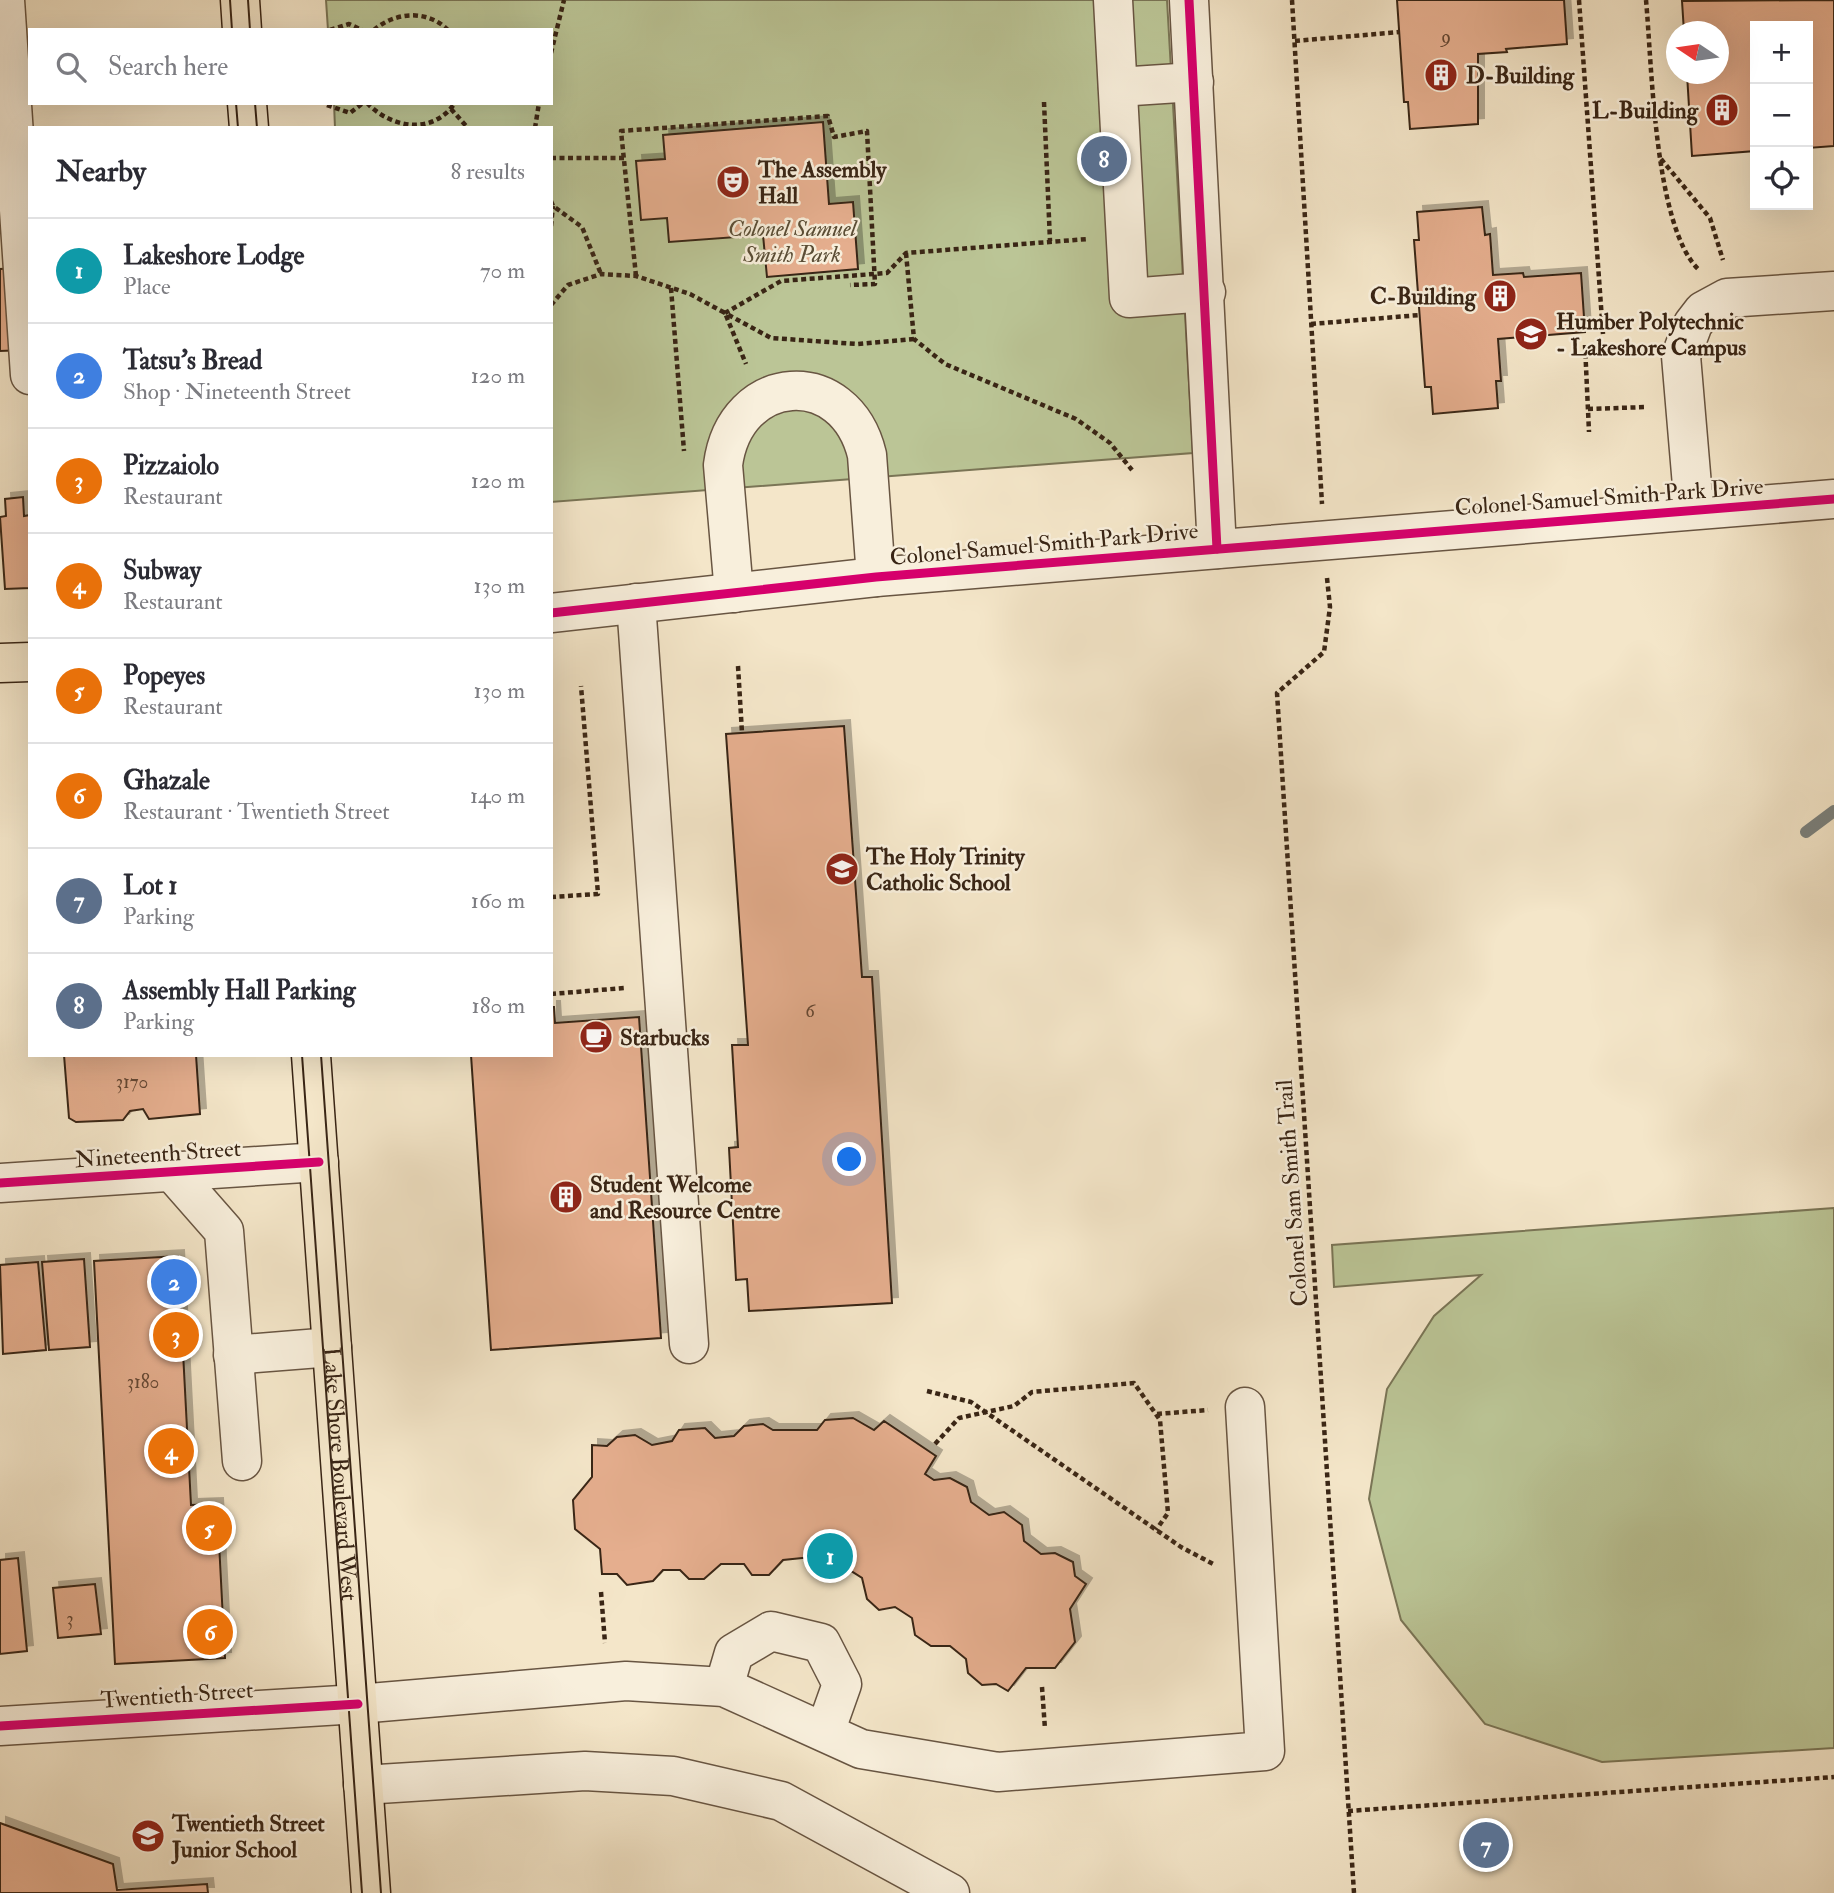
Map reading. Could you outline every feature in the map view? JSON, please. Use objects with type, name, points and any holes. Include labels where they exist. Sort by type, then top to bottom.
[{"type":"main road","points":[[240,0],[242,28]]},
{"type":"main road","points":[[247,105],[249,126]]},
{"type":"main road","points":[[0,663],[28,662]]},
{"type":"main road","name":"Lake Shore Boulevard West","points":[[311,1057],[371,1893]]},
{"type":"street","points":[[5,0],[28,348]]},
{"type":"street","points":[[1113,0],[1129,298],[1206,292]]},
{"type":"street","points":[[1189,0],[1206,292],[1217,549]]},
{"type":"street","points":[[1118,87],[1194,82]]},
{"type":"street","points":[[1694,509],[1681,356],[1685,340],[1703,311],[1727,298],[1834,291]]},
{"type":"street","points":[[734,593],[725,488],[726,446],[733,428],[760,401],[779,393],[799,391],[820,395],[837,404],[852,418],[863,436],[867,455],[876,576]]},
{"type":"street","name":"Colonel Samuel Smith Park Drive","points":[[553,613],[876,576],[1834,499]]},
{"type":"street","points":[[636,603],[689,1344]]},
{"type":"street","name":"Nineteenth Street","points":[[0,1184],[319,1162]]},
{"type":"street","points":[[174,1174],[223,1231],[242,1461]]},
{"type":"street","points":[[233,1355],[332,1347]]},
{"type":"street","points":[[825,1732],[842,1684],[821,1643],[771,1631],[734,1653],[724,1687],[861,1749],[998,1772],[1265,1751],[1245,1407]]},
{"type":"street","name":"Twentieth Street","points":[[0,1726],[358,1704],[609,1682],[724,1687]]},
{"type":"street","points":[[363,1784],[585,1771],[673,1776],[781,1801],[950,1893]]},
{"type":"path","points":[[553,46],[564,0]]},
{"type":"path","points":[[1292,0],[1323,508]]},
{"type":"path","points":[[1579,0],[1603,334]]},
{"type":"path","points":[[1646,0],[1662,185],[1688,260],[1727,298]]},
{"type":"path","points":[[376,28],[384,21],[403,16],[422,16],[444,28]]},
{"type":"path","points":[[336,28],[349,24],[358,28]]},
{"type":"path","points":[[1295,41],[1399,32]]},
{"type":"path","points":[[1044,102],[1051,241]]},
{"type":"path","points":[[327,105],[350,113],[362,105]]},
{"type":"path","points":[[367,105],[396,124],[415,126],[434,121],[454,105]]},
{"type":"path","points":[[536,126],[539,105]]},
{"type":"path","points":[[451,109],[466,126]]},
{"type":"path","points":[[636,276],[621,131],[828,116],[834,137],[867,131],[875,284],[849,285]]},
{"type":"path","points":[[553,158],[624,158]]},
{"type":"path","points":[[1660,158],[1710,218],[1722,251],[1727,298]]},
{"type":"path","points":[[553,205],[582,227],[601,274]]},
{"type":"path","points":[[725,313],[781,281],[887,273],[906,253],[1127,237]]},
{"type":"path","points":[[906,253],[914,339]]},
{"type":"path","points":[[553,303],[568,285],[601,274],[636,276],[671,288],[771,338],[857,344],[914,339],[945,364],[1076,419],[1110,443],[1132,470]]},
{"type":"path","points":[[671,288],[685,463]]},
{"type":"path","points":[[725,313],[760,401]]},
{"type":"path","points":[[1311,324],[1420,314]]},
{"type":"path","points":[[1585,345],[1589,432]]},
{"type":"path","points":[[1588,410],[1654,406]]},
{"type":"path","points":[[738,667],[742,733]]},
{"type":"path","points":[[553,897],[598,894],[581,686]]},
{"type":"path","points":[[553,994],[637,987]]},
{"type":"path","points":[[935,1444],[959,1418],[1014,1406],[1032,1392],[1134,1383],[1160,1420],[1168,1513],[1156,1530]]},
{"type":"path","points":[[927,1391],[971,1402],[1181,1547],[1256,1587]]},
{"type":"path","points":[[1157,1415],[1245,1407]]},
{"type":"path","points":[[601,1592],[609,1682]]},
{"type":"path","points":[[1348,1811],[1834,1777]]},
{"type":"green space","name":"Colonel Samuel Smith Park","points":[[326,0],[1167,0],[1193,453],[553,502],[553,126],[335,126],[334,105],[553,105],[553,28],[328,28]]},
{"type":"green space","points":[[1834,1208],[1834,1748],[1602,1762],[1485,1724],[1401,1620],[1369,1499],[1387,1389],[1434,1316],[1481,1275],[1334,1287],[1332,1245]]},
{"type":"building","name":"D-Building","points":[[1397,0],[1564,0],[1567,44],[1478,54],[1478,124],[1410,129],[1408,102],[1404,102]]},
{"type":"building","name":"L-Building","points":[[1834,0],[1834,146],[1813,148],[1813,21],[1750,21],[1750,151],[1692,156],[1688,84],[1729,84],[1729,21],[1683,21],[1682,1]]},
{"type":"building","name":"The Assembly Hall","points":[[823,122],[829,204],[853,202],[858,269],[767,277],[763,235],[669,242],[667,218],[641,220],[636,161],[665,159],[663,135]]},
{"type":"building","name":"C-Building","points":[[1482,207],[1485,235],[1490,234],[1493,275],[1523,273],[1524,277],[1581,273],[1585,332],[1498,339],[1501,381],[1496,381],[1498,408],[1433,414],[1431,387],[1425,387],[1414,240],[1419,240],[1417,212]]},
{"type":"building","points":[[21,268],[25,350],[0,351],[0,269]]},
{"type":"building","points":[[23,497],[24,516],[28,515],[28,588],[5,589],[0,517],[6,516],[5,499]]},
{"type":"building","points":[[844,726],[862,977],[872,977],[892,1303],[749,1311],[747,1279],[736,1280],[729,1148],[738,1147],[732,1045],[748,1045],[726,734]]},
{"type":"building","name":"Student Welcome and Resource Centre","points":[[553,1007],[555,1023],[639,1017],[661,1338],[491,1350],[471,1057],[553,1057]]},
{"type":"building","points":[[64,1057],[196,1057],[200,1114],[149,1119],[143,1109],[130,1111],[123,1120],[76,1122],[69,1118]]},
{"type":"building","points":[[178,1256],[191,1505],[217,1504],[225,1658],[115,1664],[94,1261]]},
{"type":"building","points":[[84,1259],[90,1347],[49,1350],[42,1262]]},
{"type":"building","points":[[38,1262],[46,1350],[3,1354],[0,1265]]},
{"type":"building","points":[[853,1418],[874,1430],[884,1421],[936,1456],[925,1474],[934,1480],[950,1478],[967,1487],[971,1502],[989,1515],[1004,1512],[1022,1525],[1024,1541],[1041,1554],[1055,1553],[1073,1562],[1075,1576],[1086,1584],[1070,1609],[1075,1642],[1055,1668],[1026,1668],[1008,1691],[996,1684],[982,1685],[968,1673],[966,1659],[950,1646],[931,1646],[915,1635],[912,1618],[895,1607],[879,1610],[867,1599],[862,1578],[840,1564],[812,1557],[783,1560],[769,1575],[752,1575],[744,1564],[721,1564],[704,1579],[689,1579],[680,1570],[663,1570],[653,1581],[627,1585],[617,1574],[602,1574],[600,1549],[575,1529],[573,1500],[592,1477],[592,1445],[607,1446],[617,1437],[635,1435],[652,1445],[672,1441],[679,1430],[705,1428],[715,1438],[734,1436],[744,1426],[763,1424],[773,1430],[817,1430],[825,1420]]},
{"type":"building","points":[[18,1558],[27,1651],[0,1654],[0,1560]]},
{"type":"building","points":[[95,1584],[101,1634],[58,1638],[53,1588]]},
{"type":"building","points":[[0,1823],[113,1864],[117,1890],[207,1884],[208,1893],[0,1893]]},
{"type":"waterway","points":[[1806,832],[1834,811]]},
{"type":"tram line","points":[[230,0],[232,28]]},
{"type":"tram line","points":[[248,0],[250,28]]},
{"type":"tram line","points":[[236,105],[238,126]]},
{"type":"tram line","points":[[255,105],[257,126]]},
{"type":"tram line","points":[[302,1057],[362,1893]]},
{"type":"tram line","points":[[321,1057],[381,1893]]},
{"type":"cycle path","points":[[1189,0],[1217,549]]},
{"type":"cycle path","points":[[553,613],[876,577],[1834,499]]},
{"type":"cycle path","points":[[0,1183],[319,1162]]},
{"type":"cycle path","points":[[0,1726],[358,1704]]},
{"type":"place","name":"D-Building","points":[[1441,75]]},
{"type":"place","name":"L-Building","points":[[1722,110]]},
{"type":"place","name":"Assembly Hall Parking","points":[[1104,159]]},
{"type":"place","name":"The Assembly Hall","points":[[733,182]]},
{"type":"place","name":"C-Building","points":[[1500,296]]},
{"type":"place","name":"Humber Polytechnic - Lakeshore Campus","points":[[1531,334]]},
{"type":"place","name":"The Holy Trinity Catholic School","points":[[842,869]]},
{"type":"place","name":"Starbucks","points":[[596,1037]]},
{"type":"place","name":"Student Welcome and Resource Centre","points":[[566,1197]]},
{"type":"place","name":"Tatsu's Bread","points":[[174,1282]]},
{"type":"place","name":"Pizzaiolo","points":[[176,1335]]},
{"type":"place","name":"Subway","points":[[171,1451]]},
{"type":"place","name":"Popeyes","points":[[209,1528]]},
{"type":"place","name":"Lakeshore Lodge","points":[[830,1556]]},
{"type":"place","name":"Ghazale","points":[[210,1632]]},
{"type":"place","name":"Twentieth Street Junior School","points":[[148,1836]]},
{"type":"place","name":"Lot 1","points":[[1486,1845]]}]
